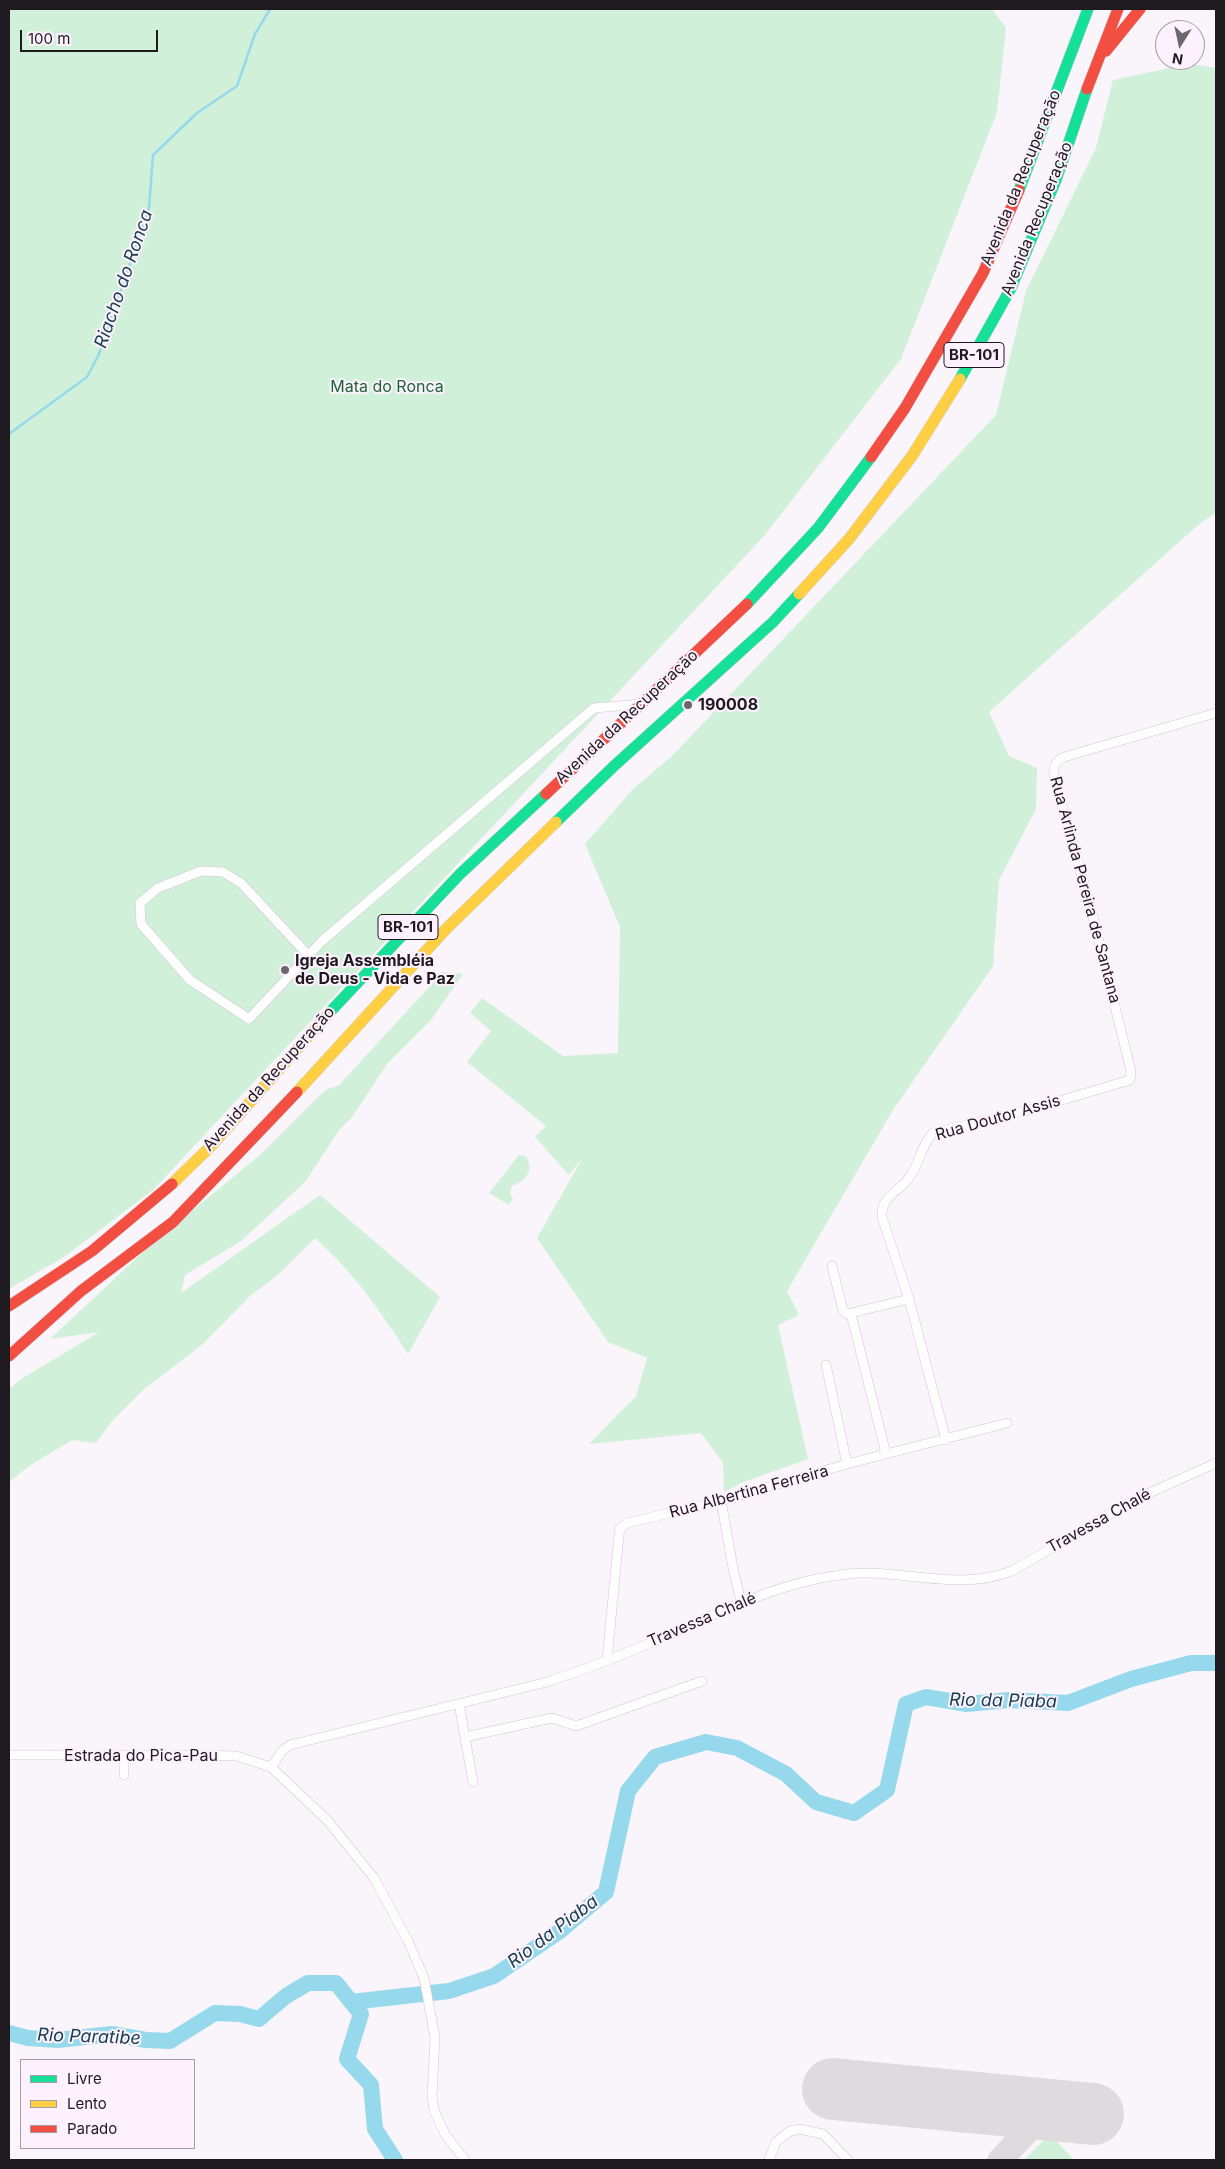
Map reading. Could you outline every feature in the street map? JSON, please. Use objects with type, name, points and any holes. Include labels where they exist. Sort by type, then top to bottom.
[{"type":"highway","name":"Avenida da Recuperação","points":[[9,1306],[92,1251],[170,1186],[212,1145],[309,1035],[460,874],[733,619],[812,535],[883,442],[962,311],[1002,234],[1088,9]]},
{"type":"highway","name":"BR-101","points":[[1099,60],[1118,9]]},
{"type":"highway","points":[[1099,60],[1140,9]]},
{"type":"highway","name":"Avenida Recuperação","points":[[44,1322],[80,1291],[173,1222],[233,1161],[360,1020],[464,910],[608,772],[744,650],[783,612],[849,539],[903,469],[966,369],[1003,304],[1024,261],[1056,180],[1099,60]]},
{"type":"highway","name":"BR-101","points":[[9,1340],[44,1322]]},
{"type":"highway","points":[[9,1356],[44,1322]]},
{"type":"street","points":[[308,955],[241,883],[223,872],[200,871],[158,888],[140,903],[141,924],[190,980],[249,1019],[322,941],[594,708],[641,704]]},
{"type":"street","name":"Rua Arlinda Pereira de Santana","points":[[1116,1086],[1130,1080],[1131,1072],[1090,905],[1057,788],[1053,767],[1056,760],[1064,757],[1216,713]]},
{"type":"street","name":"Rua Doutor Assis","points":[[908,1299],[882,1217],[882,1205],[911,1176],[926,1140],[932,1134],[1116,1086]]},
{"type":"street","points":[[832,1266],[843,1310],[849,1314],[886,1454]]},
{"type":"street","points":[[849,1314],[908,1299],[946,1440]]},
{"type":"street","points":[[826,1365],[847,1464]]},
{"type":"street","name":"Rua Albertina Ferreira","points":[[607,1660],[619,1535],[623,1525],[721,1501],[847,1464],[1007,1423]]},
{"type":"street","name":"Travessa Chalé","points":[[271,1768],[282,1750],[290,1746],[543,1683],[607,1660],[742,1601],[839,1575],[865,1573],[956,1582],[995,1578],[1012,1571],[1136,1499],[1216,1463]]},
{"type":"street","points":[[721,1501],[734,1573],[742,1601]]},
{"type":"street","points":[[465,1737],[552,1718],[576,1726],[702,1681]]},
{"type":"street","points":[[459,1704],[473,1782]]},
{"type":"street","name":"Estrada do Pica-Pau","points":[[9,1755],[236,1756],[271,1768]]},
{"type":"street","points":[[124,1755],[124,1775]]},
{"type":"street","points":[[271,1768],[328,1822],[374,1878],[408,1940],[424,1978],[435,2038],[432,2097],[434,2110],[445,2134],[466,2160]]},
{"type":"street","points":[[769,2160],[776,2142],[790,2131],[800,2129],[824,2134],[848,2160]]},
{"type":"green space","name":"Mata do Ronca","points":[[9,9],[992,9],[1006,28],[997,112],[901,359],[764,536],[153,1190],[64,1257],[9,1289]]},
{"type":"green space","points":[[1205,66],[1216,68],[1216,512],[1197,526],[989,712],[1009,756],[1037,768],[1036,809],[999,880],[993,966],[893,1110],[787,1291],[799,1315],[778,1325],[808,1459],[741,1483],[724,1492],[723,1463],[701,1433],[589,1444],[636,1396],[647,1358],[608,1342],[537,1238],[582,1159],[569,1175],[535,1137],[546,1126],[467,1062],[491,1031],[470,1013],[482,998],[563,1056],[618,1053],[620,927],[585,844],[634,788],[672,756],[996,415],[1026,291],[1096,148],[1113,80],[1160,70],[1205,70]]},
{"type":"green space","points":[[443,972],[463,974],[431,1020],[387,1064],[352,1117],[340,1129],[305,1182],[241,1241],[185,1275],[181,1293],[320,1195],[440,1297],[408,1354],[366,1293],[315,1238],[278,1275],[250,1296],[203,1344],[143,1390],[113,1420],[96,1443],[72,1440],[29,1466],[9,1482],[9,1389],[23,1378],[99,1332],[50,1339],[155,1241],[260,1155],[325,1090],[339,1085]]},
{"type":"green space","points":[[519,1155],[526,1156],[529,1170],[522,1180],[512,1186],[510,1194],[513,1198],[509,1205],[489,1193]]},
{"type":"green space","points":[[1050,2134],[1074,2160],[1024,2160]]},
{"type":"waterway","name":"Riacho do Ronca","points":[[9,434],[87,377],[99,354],[149,208],[153,155],[197,113],[237,86],[255,34],[270,9]]},
{"type":"waterway","name":"Rio da Piaba","points":[[351,2002],[449,1991],[494,1976],[560,1931],[606,1892],[628,1791],[655,1757],[706,1742],[737,1748],[786,1774],[816,1802],[854,1813],[887,1790],[906,1704],[926,1697],[967,1704],[1009,1700],[1068,1703],[1131,1679],[1191,1663],[1216,1663]]},
{"type":"waterway","name":"Rio Paratibe","points":[[9,2033],[28,2038],[58,2040],[112,2034],[146,2040],[170,2041],[215,2013],[240,2014],[259,2019],[286,1996],[308,1983],[336,1983],[361,2014],[347,2059],[371,2085],[375,2129],[395,2160]]},
{"type":"taxiway","points":[[1000,2160],[1038,2120],[1039,2109]]},
{"type":"runway","points":[[833,2089],[1093,2114]]},
{"type":"traffic: fast","points":[[1019,190],[1088,9]]},
{"type":"traffic: fast","points":[[960,379],[1011,288],[1056,180],[1087,89]]},
{"type":"traffic: fast","points":[[747,604],[818,528],[871,457]]},
{"type":"traffic: fast","points":[[556,822],[614,766],[773,622],[799,594]]},
{"type":"traffic: fast","points":[[329,1013],[460,874],[546,794]]},
{"type":"traffic: slow","points":[[799,594],[849,539],[912,456],[960,379]]},
{"type":"traffic: slow","points":[[297,1092],[447,928],[556,822]]},
{"type":"traffic: slow","points":[[172,1184],[212,1145],[329,1013]]},
{"type":"traffic: jam","points":[[1087,89],[1118,9]]},
{"type":"traffic: jam","points":[[1106,51],[1140,9]]},
{"type":"traffic: jam","points":[[871,457],[905,408],[983,273],[1019,190]]},
{"type":"traffic: jam","points":[[546,794],[747,604]]},
{"type":"traffic: jam","points":[[9,1356],[81,1291],[173,1222],[297,1092]]},
{"type":"traffic: jam","points":[[9,1306],[92,1251],[172,1184]]},
{"type":"place","name":"190008","points":[[688,705]]},
{"type":"place","name":"Igreja Assembléia de Deus - Vida e Paz","points":[[285,970]]}]
